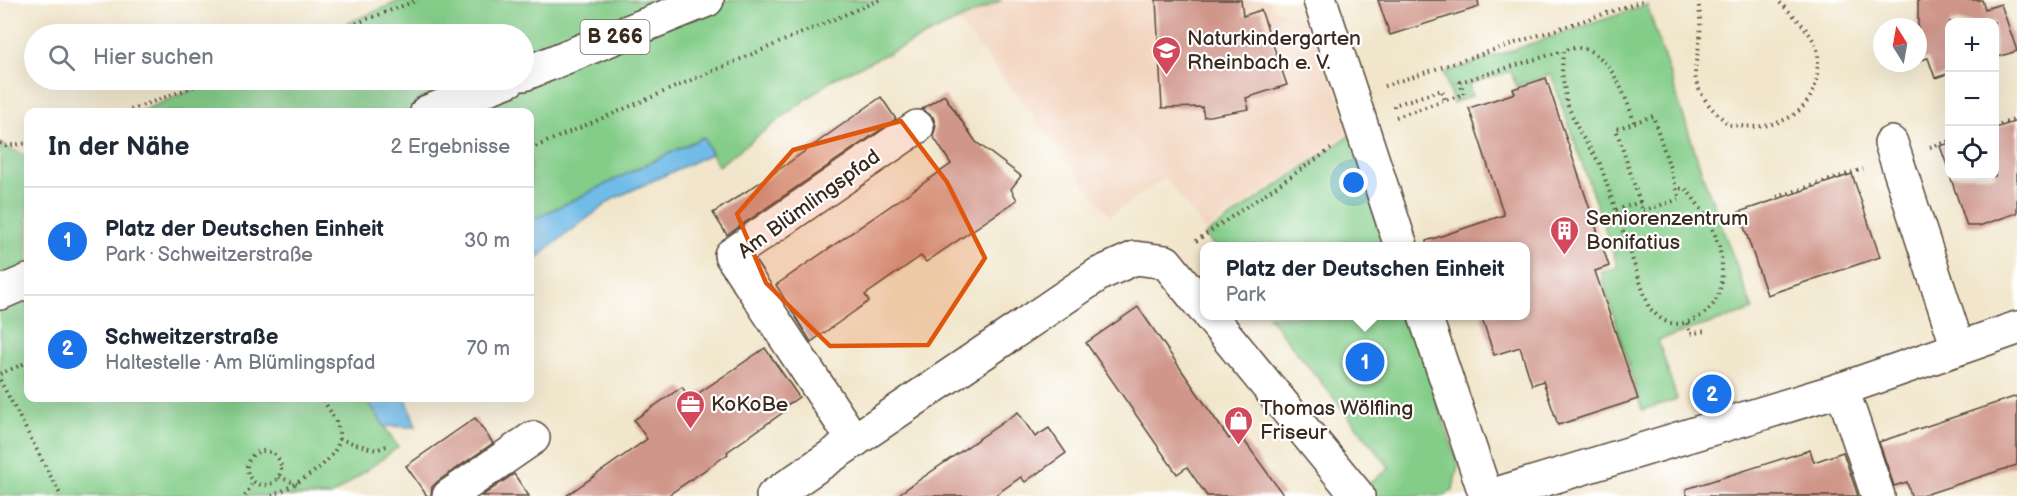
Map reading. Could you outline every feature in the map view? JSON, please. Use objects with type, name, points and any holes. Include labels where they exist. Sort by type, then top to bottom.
[{"type":"street","name":"B 266","points":[[534,70],[707,0]]},
{"type":"street","points":[[1320,0],[1400,242]]},
{"type":"street","points":[[437,108],[483,90]]},
{"type":"street","name":"Am Blümlingspfad","points":[[854,441],[731,255],[917,127]]},
{"type":"street","points":[[1891,143],[1958,348]]},
{"type":"street","points":[[773,496],[1100,274],[1135,258],[1166,262],[1200,304]]},
{"type":"street","points":[[0,293],[24,283]]},
{"type":"street","points":[[1214,320],[1358,496]]},
{"type":"street","points":[[1427,320],[1488,496],[1842,389],[2017,328]]},
{"type":"street","points":[[1842,389],[1878,496]]},
{"type":"street","points":[[449,496],[533,438]]},
{"type":"path","points":[[354,24],[418,0]]},
{"type":"path","points":[[534,146],[879,0]]},
{"type":"path","points":[[1352,97],[1646,0]]},
{"type":"path","points":[[1698,0],[1701,28],[1694,67],[1698,88],[1707,103],[1729,125],[1760,127],[1790,118],[1805,107],[1816,84],[1819,55],[1815,42],[1777,0]]},
{"type":"path","points":[[1166,262],[1361,128],[1464,94],[1460,82],[1574,47],[1589,50],[1610,68],[1624,93],[1634,122]]},
{"type":"path","points":[[1563,51],[1562,73],[1567,104],[1600,164],[1649,308],[1661,320],[1674,325],[1687,323],[1702,315],[1716,301],[1721,283],[1722,264],[1715,232],[1700,206],[1686,189],[1676,188]]},
{"type":"path","points":[[136,108],[184,90]]},
{"type":"path","points":[[1397,117],[1394,105],[1442,90],[1445,100]]},
{"type":"path","points":[[1653,116],[1676,188],[1680,199],[1642,211],[1616,129],[1653,116]]},
{"type":"path","points":[[1999,125],[2017,119]]},
{"type":"path","points":[[0,143],[6,146],[24,144]]},
{"type":"path","points":[[1616,210],[1640,202]]},
{"type":"path","points":[[1687,323],[1690,334],[1705,331]]},
{"type":"path","points":[[0,374],[24,364]]},
{"type":"path","points":[[0,381],[61,496]]},
{"type":"path","points":[[272,496],[297,484],[322,466],[331,455],[339,439],[335,420],[324,402]]},
{"type":"path","points":[[339,439],[376,450],[389,445]]},
{"type":"path","points":[[260,452],[271,453],[279,460],[281,472],[279,477],[275,482],[264,486],[253,482],[249,478],[246,467],[250,457],[260,452]]},
{"type":"path","points":[[279,477],[297,484]]},
{"type":"path","points":[[245,496],[253,482]]},
{"type":"highlighted area","points":[[901,121],[947,182],[985,258],[928,345],[830,346],[766,283],[737,214],[793,150]]},
{"type":"shaded area","name":"Naturkindergarten Rheinbach e. V.","points":[[1002,0],[1269,0],[1272,8],[1311,20],[1350,132],[1205,231],[1165,178],[1110,216],[958,20]]},
{"type":"green space","points":[[402,0],[1002,0],[833,79],[718,166],[703,137],[534,219],[534,108],[149,108],[192,90],[534,90],[534,24],[346,24]]},
{"type":"green space","points":[[1647,5],[1704,179],[1753,310],[1658,340],[1677,399],[1642,410],[1601,273],[1618,267],[1551,74],[1516,86],[1511,71],[1469,84],[1472,96],[1453,103],[1444,73]]},
{"type":"green space","points":[[1352,134],[1387,242],[1211,242],[1205,235]]},
{"type":"green space","points":[[0,144],[24,155],[24,402],[369,402],[398,447],[331,496],[0,496]]},
{"type":"green space","points":[[1271,320],[1411,320],[1458,465],[1453,489],[1445,496],[1378,496],[1367,485],[1390,468]]},
{"type":"water","points":[[703,137],[711,154],[613,199],[548,248],[534,262],[534,219]]},
{"type":"water","points":[[369,402],[407,402],[416,427],[384,426]]},
{"type":"building","name":"Naturkindergarten Rheinbach e. V.","points":[[1156,0],[1241,0],[1243,16],[1261,10],[1287,85],[1246,98],[1249,109],[1204,117],[1202,107],[1162,108]]},
{"type":"building","points":[[1378,0],[1478,0],[1479,7],[1390,35]]},
{"type":"building","points":[[1918,0],[1982,0],[1985,9],[2001,4],[2017,51],[1999,57],[1999,18],[1945,18],[1945,75],[1935,78],[1927,58],[1927,18],[1918,18]]},
{"type":"building","name":"Seniorenzentrum Bonifatius","points":[[1546,78],[1609,266],[1595,271],[1638,399],[1558,425],[1543,381],[1532,385],[1520,347],[1494,355],[1483,320],[1530,320],[1530,242],[1426,242],[1504,215],[1469,108],[1515,93],[1513,89]]},
{"type":"building","points":[[944,95],[976,142],[1021,176],[1011,189],[1017,200],[926,262],[921,256],[865,295],[869,301],[811,342],[776,285],[951,164],[933,136],[936,126],[933,117],[922,109]]},
{"type":"building","points":[[881,97],[896,119],[727,235],[713,213],[770,176]]},
{"type":"building","points":[[2017,121],[2017,213],[1979,226],[1967,226],[1951,180],[1999,180],[1999,127]]},
{"type":"building","points":[[1945,144],[1945,160],[1940,146]]},
{"type":"building","points":[[1852,174],[1880,257],[1767,295],[1739,212]]},
{"type":"building","points":[[1138,307],[1229,439],[1238,432],[1284,496],[1207,496],[1187,467],[1177,474],[1086,343]]},
{"type":"building","points":[[765,348],[799,397],[783,408],[785,411],[727,452],[728,454],[667,496],[566,496],[647,439],[634,420],[682,387],[690,399]]},
{"type":"building","points":[[2017,396],[2017,465],[1921,496],[1911,496],[1907,482],[1894,486],[1879,442]]},
{"type":"building","points":[[1018,412],[1035,437],[1049,428],[1066,453],[1025,482],[1021,477],[994,496],[896,496]]},
{"type":"building","points":[[475,418],[493,443],[438,481],[432,487],[431,496],[427,496],[406,466]]},
{"type":"building","points":[[1810,450],[1814,462],[1843,452],[1858,496],[1687,496],[1686,489]]},
{"type":"building","points":[[514,474],[529,496],[482,496]]},
{"type":"place","name":"Naturkindergarten Rheinbach e. V.","points":[[1166,76]]},
{"type":"place","name":"Seniorenzentrum Bonifatius","points":[[1565,256]]},
{"type":"place","name":"Platz der Deutschen Einheit","points":[[1365,362]]},
{"type":"place","name":"Schweitzerstraße","points":[[1712,394]]},
{"type":"place","name":"KoKoBe","points":[[690,430]]},
{"type":"place","name":"Thomas Wölfling Friseur","points":[[1239,446]]}]
